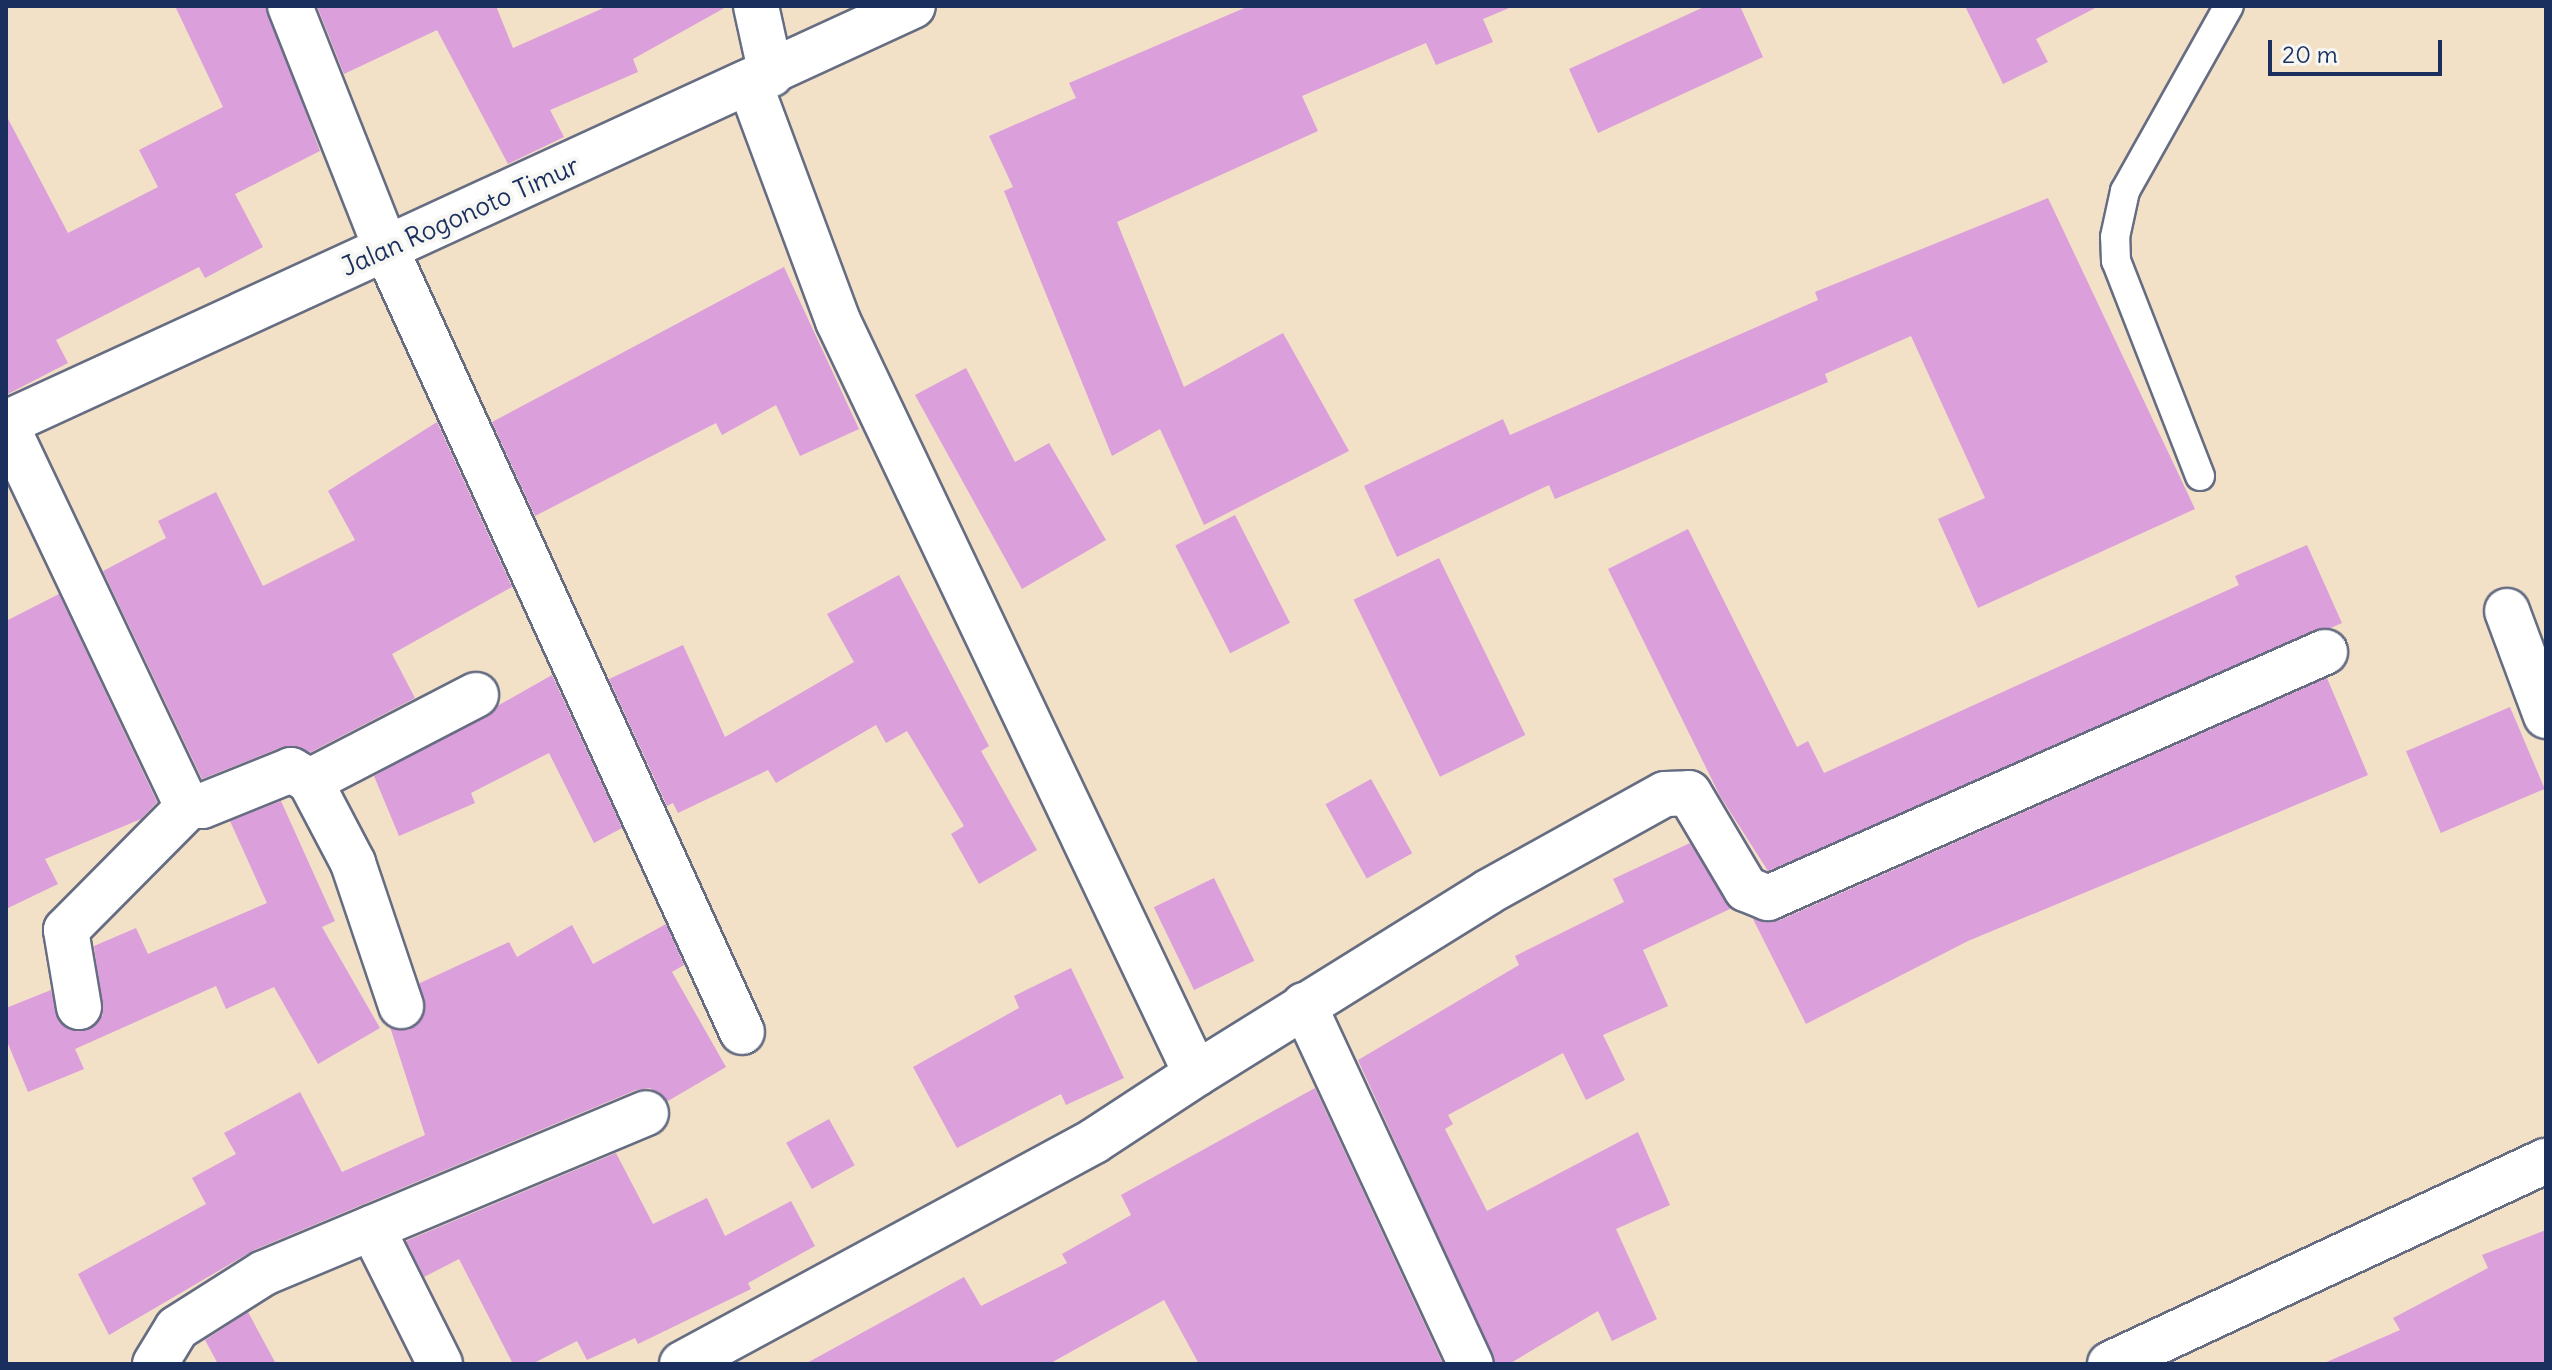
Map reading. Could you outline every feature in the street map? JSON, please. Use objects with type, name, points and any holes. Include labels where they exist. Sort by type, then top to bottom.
[{"type":"street","points":[[290,6],[386,249],[742,1032]]},
{"type":"street","points":[[756,6],[761,79],[838,321],[1196,1074]]},
{"type":"street","name":"Jalan Rogonoto Timur","points":[[6,424],[761,79],[913,6]]},
{"type":"street","points":[[6,424],[190,805]]},
{"type":"street","points":[[2507,611],[2546,716]]},
{"type":"street","points":[[682,1364],[1094,1141],[1304,1005],[1665,794],[1689,793],[1746,889],[1768,898],[2325,652]]},
{"type":"street","points":[[310,781],[476,695]]},
{"type":"street","points":[[79,1007],[66,930],[190,805],[291,770],[310,781],[353,863],[401,1006]]},
{"type":"street","points":[[1304,1005],[1471,1364]]},
{"type":"street","points":[[155,1364],[157,1352],[190,1320],[264,1273],[646,1113]]},
{"type":"street","points":[[2123,1361],[2546,1161]]},
{"type":"street","points":[[372,1228],[440,1364]]},
{"type":"lane","points":[[2200,476],[2116,261],[2115,237],[2125,191],[2229,6]]},
{"type":"building","points":[[175,6],[266,6],[320,151],[235,194],[263,247],[205,278],[199,267],[56,340],[68,363],[6,395],[6,115],[68,233],[158,187],[139,150],[223,107]]},
{"type":"building","points":[[317,6],[496,6],[513,48],[608,6],[728,6],[633,59],[638,72],[550,110],[564,137],[508,164],[437,30],[344,74]]},
{"type":"building","points":[[1249,6],[1514,6],[1483,19],[1493,42],[1436,65],[1426,43],[1302,96],[1318,131],[1117,222],[1184,387],[1283,333],[1349,451],[1204,525],[1160,429],[1112,456],[1004,191],[1013,187],[989,136],[1076,98],[1069,83]]},
{"type":"building","points":[[1706,6],[1740,6],[1763,57],[1598,133],[1569,69]]},
{"type":"building","points":[[1965,6],[2099,6],[2036,39],[2048,62],[2003,84]]},
{"type":"building","points":[[2048,198],[2195,509],[1978,608],[1938,519],[1985,498],[1911,336],[1825,374],[1828,382],[1555,499],[1549,485],[1397,557],[1364,486],[1503,419],[1510,435],[1818,300],[1815,292]]},
{"type":"building","points":[[784,267],[859,429],[800,456],[776,405],[722,435],[716,423],[535,516],[492,422]]},
{"type":"building","points":[[966,368],[1015,462],[1049,443],[1106,540],[1022,589],[915,395]]},
{"type":"building","points":[[437,422],[512,587],[392,654],[415,698],[311,752],[282,747],[202,779],[103,571],[166,538],[158,521],[216,492],[263,586],[355,540],[328,491]]},
{"type":"building","points":[[1235,515],[1290,623],[1230,653],[1175,545]]},
{"type":"building","points":[[1688,529],[1797,747],[1808,741],[1824,773],[2239,585],[2235,576],[2307,545],[2342,623],[1768,871],[1720,796],[1608,569]]},
{"type":"building","points":[[1439,558],[1525,735],[1440,777],[1354,600]]},
{"type":"building","points":[[899,575],[989,746],[981,751],[1037,850],[979,884],[951,834],[964,826],[907,731],[886,743],[876,725],[776,783],[768,770],[678,813],[673,803],[667,806],[609,679],[683,645],[725,737],[854,662],[827,614]]},
{"type":"building","points":[[59,594],[157,802],[141,819],[45,859],[58,884],[6,909],[6,621]]},
{"type":"building","points":[[552,675],[622,828],[594,843],[549,753],[471,793],[475,803],[399,836],[374,776]]},
{"type":"building","points":[[2327,678],[2368,775],[1968,941],[1806,1024],[1753,919],[1778,921]]},
{"type":"building","points":[[2510,707],[2545,789],[2441,833],[2406,751]]},
{"type":"building","points":[[1371,779],[1412,853],[1367,879],[1326,804]]},
{"type":"building","points":[[281,801],[335,921],[322,927],[380,1028],[318,1064],[274,987],[226,1009],[216,986],[75,1049],[84,1069],[28,1092],[6,1039],[6,1008],[51,990],[59,1022],[84,1031],[103,1015],[94,946],[136,928],[148,954],[267,903],[230,821]]},
{"type":"building","points":[[1690,843],[1732,908],[1643,950],[1668,1006],[1603,1035],[1625,1080],[1586,1100],[1563,1053],[1448,1115],[1453,1124],[1445,1129],[1487,1211],[1638,1132],[1670,1205],[1616,1229],[1657,1319],[1612,1341],[1598,1311],[1509,1364],[1496,1364],[1358,1060],[1519,965],[1515,956],[1624,902],[1613,879]]},
{"type":"building","points":[[1214,878],[1254,961],[1194,990],[1154,907]]},
{"type":"building","points":[[666,924],[684,965],[672,972],[726,1067],[668,1101],[650,1088],[636,1090],[254,1250],[109,1335],[78,1274],[206,1204],[192,1178],[236,1154],[224,1133],[300,1092],[342,1172],[425,1135],[390,1027],[408,1030],[420,1022],[420,983],[509,942],[517,957],[572,925],[593,964]]},
{"type":"building","points":[[1071,968],[1124,1078],[1066,1105],[1061,1094],[957,1148],[913,1067],[1019,1008],[1014,996]]},
{"type":"building","points":[[1315,1088],[1443,1364],[1199,1364],[1164,1300],[1049,1364],[805,1364],[964,1277],[981,1306],[1067,1263],[1062,1254],[1131,1215],[1121,1195]]},
{"type":"building","points":[[829,1119],[855,1165],[812,1189],[786,1143]]},
{"type":"building","points":[[616,1153],[653,1224],[707,1198],[725,1236],[791,1201],[815,1246],[748,1283],[751,1289],[638,1344],[635,1338],[587,1360],[577,1341],[532,1364],[513,1364],[459,1259],[424,1277],[406,1241]]},
{"type":"building","points":[[2546,1230],[2546,1364],[2322,1364],[2400,1330],[2393,1318],[2488,1268],[2482,1255]]},
{"type":"building","points":[[248,1312],[276,1364],[218,1364],[205,1340]]}]
